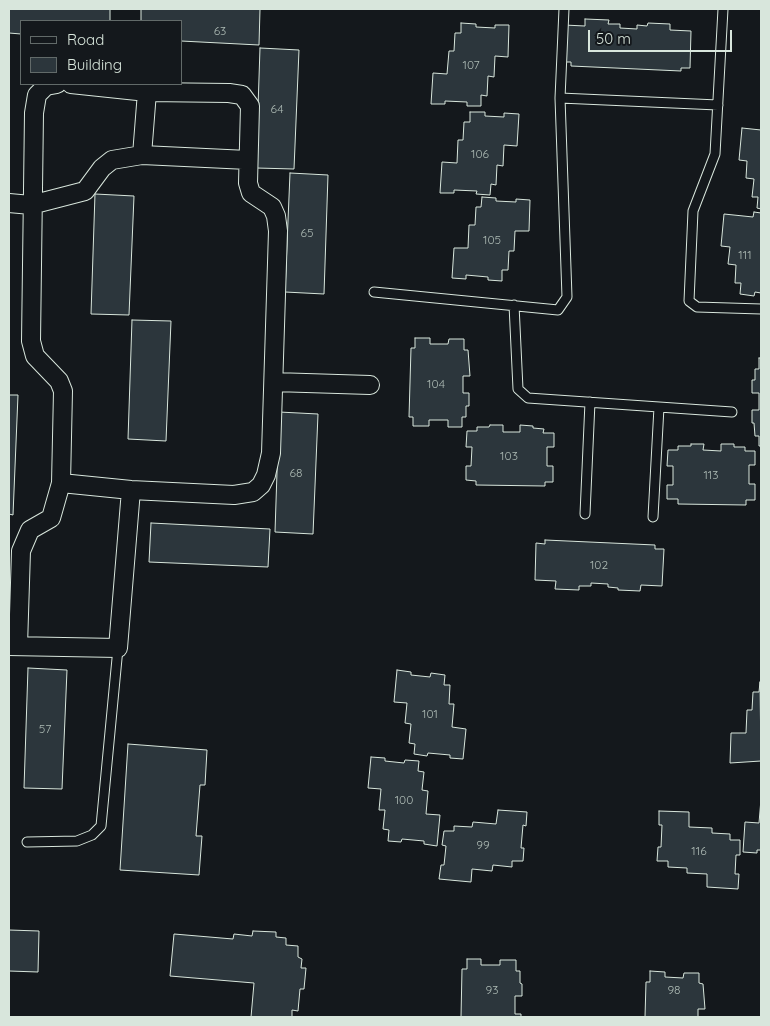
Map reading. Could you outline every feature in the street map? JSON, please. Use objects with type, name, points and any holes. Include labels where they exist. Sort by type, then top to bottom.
[{"type":"street","points":[[52,85],[46,86],[37,95],[34,113],[31,205],[31,341],[35,356],[59,381],[63,391],[61,483],[51,518],[30,530],[25,537],[21,551],[13,646],[118,648],[131,490]]},
{"type":"street","points":[[61,483],[131,490],[234,495],[252,492],[262,485],[271,454],[278,231],[276,216],[272,207],[251,193],[248,160],[250,106],[242,95],[229,93],[147,92],[80,85]]},
{"type":"street","points":[[142,155],[147,92]]},
{"type":"street","points":[[9,203],[31,205],[85,191],[102,168],[112,160],[142,155],[248,160]]},
{"type":"street","points":[[274,382],[370,385]]},
{"type":"lane","points":[[374,292],[558,310],[567,297],[560,98],[564,9]]},
{"type":"lane","points":[[723,9],[715,154],[693,212],[689,301],[698,307],[761,309]]},
{"type":"lane","points":[[560,98],[718,105]]},
{"type":"lane","points":[[514,305],[518,390],[528,398],[732,412]]},
{"type":"lane","points":[[585,514],[590,402]]},
{"type":"lane","points":[[653,517],[659,407]]},
{"type":"lane","points":[[27,842],[77,841],[92,835],[102,826],[118,648]]},
{"type":"building","points":[[9,9],[110,9],[110,20],[20,20],[20,34],[9,33]]},
{"type":"building","points":[[141,9],[260,9],[259,45],[182,41],[182,20],[141,20]]},
{"type":"building","points":[[585,19],[609,20],[608,24],[620,24],[620,28],[637,29],[637,25],[647,26],[648,23],[670,24],[670,30],[691,31],[690,68],[681,68],[681,71],[571,66],[571,62],[562,62],[564,25],[585,26]]},
{"type":"building","points":[[461,23],[476,24],[476,27],[495,28],[495,25],[509,25],[508,57],[495,56],[494,77],[488,76],[487,96],[481,95],[481,106],[467,106],[467,102],[445,101],[445,104],[431,104],[433,73],[447,74],[449,51],[454,51],[455,33],[461,33]]},
{"type":"building","points":[[260,48],[299,50],[294,169],[256,168]]},
{"type":"building","points":[[470,112],[485,112],[485,116],[504,117],[504,113],[519,114],[517,146],[504,145],[503,166],[497,165],[496,185],[491,184],[490,195],[476,194],[477,191],[454,190],[454,193],[440,193],[442,162],[457,163],[458,140],[463,140],[464,122],[470,122]]},
{"type":"building","points":[[742,128],[761,130],[761,209],[757,208],[758,197],[752,197],[754,179],[746,178],[747,161],[739,160]]},
{"type":"building","points":[[290,173],[328,175],[324,294],[285,292]]},
{"type":"building","points":[[95,194],[134,196],[129,315],[91,314]]},
{"type":"building","points":[[482,197],[496,198],[496,201],[516,202],[516,199],[530,200],[529,231],[515,231],[514,251],[509,251],[508,270],[502,270],[502,281],[488,280],[488,277],[466,275],[466,279],[452,278],[454,248],[468,248],[469,225],[475,225],[476,207],[481,207]]},
{"type":"building","points":[[754,212],[761,213],[761,293],[755,292],[754,296],[740,294],[741,283],[735,283],[736,265],[728,264],[730,247],[721,246],[724,214],[753,217]]},
{"type":"building","points":[[132,320],[171,321],[166,441],[128,439]]},
{"type":"building","points":[[415,338],[430,338],[430,344],[448,344],[449,339],[464,339],[464,350],[468,350],[470,376],[463,376],[463,393],[469,393],[469,406],[466,406],[466,417],[462,417],[462,427],[448,427],[448,420],[429,420],[429,426],[413,426],[413,417],[409,417],[411,348],[415,348]]},
{"type":"building","points":[[759,358],[761,358],[761,446],[759,446],[759,436],[755,436],[754,423],[752,423],[752,410],[759,410],[759,393],[752,393],[752,380],[755,380],[755,369],[759,369]]},
{"type":"building","points":[[9,395],[18,395],[13,515],[9,514]]},
{"type":"building","points":[[279,412],[318,414],[313,534],[275,532]]},
{"type":"building","points":[[490,425],[503,425],[503,432],[520,432],[520,425],[544,429],[543,433],[554,433],[554,447],[547,447],[547,466],[553,466],[553,482],[545,482],[545,486],[476,485],[476,481],[466,480],[466,466],[471,466],[472,447],[466,447],[467,431],[477,431],[477,427],[489,427]]},
{"type":"building","points":[[691,444],[704,444],[703,450],[721,451],[721,444],[734,444],[734,447],[745,447],[745,451],[755,451],[755,465],[749,465],[749,484],[755,484],[755,500],[746,500],[746,505],[678,504],[678,499],[667,499],[667,485],[673,485],[673,466],[667,466],[668,450],[678,450],[678,446],[691,446]]},
{"type":"building","points":[[151,523],[270,529],[268,567],[149,562]]},
{"type":"building","points":[[545,540],[655,545],[655,549],[664,549],[662,586],[641,585],[640,591],[618,590],[618,588],[608,587],[608,584],[591,583],[591,586],[579,586],[579,590],[555,589],[556,581],[535,580],[536,543],[545,544]]},
{"type":"building","points":[[28,668],[67,670],[62,789],[24,788]]},
{"type":"building","points":[[397,670],[411,672],[411,675],[430,677],[431,673],[445,675],[444,685],[450,685],[449,704],[454,704],[452,727],[466,729],[463,759],[450,758],[450,755],[428,753],[427,756],[414,754],[415,744],[409,743],[411,724],[405,723],[407,703],[394,702]]},
{"type":"building","points":[[760,682],[761,761],[730,763],[731,733],[746,733],[747,710],[752,710],[753,692],[759,692]]},
{"type":"building","points":[[128,744],[207,750],[205,785],[200,785],[196,836],[202,836],[199,875],[120,870]]},
{"type":"building","points":[[371,757],[385,758],[385,761],[404,763],[405,760],[419,761],[418,771],[424,772],[422,790],[428,791],[426,814],[440,815],[437,846],[424,844],[424,841],[402,839],[401,842],[388,841],[389,830],[383,829],[385,810],[379,810],[381,789],[368,788]]},
{"type":"building","points":[[761,799],[761,850],[757,850],[757,853],[743,852],[745,822],[759,823]]},
{"type":"building","points":[[498,810],[527,812],[526,826],[523,825],[521,848],[524,848],[523,861],[512,861],[512,867],[493,865],[492,871],[472,869],[471,882],[439,879],[441,865],[444,865],[446,846],[442,845],[444,831],[454,831],[454,826],[472,827],[473,822],[496,824]]},
{"type":"building","points":[[659,811],[689,812],[689,827],[712,828],[712,833],[730,834],[730,840],[740,840],[740,855],[736,855],[735,874],[739,874],[738,889],[707,887],[707,874],[687,873],[687,868],[668,867],[668,861],[657,861],[658,847],[661,847],[662,825],[659,825]]},
{"type":"building","points":[[9,930],[39,931],[38,972],[9,971]]},
{"type":"building","points":[[253,931],[276,932],[276,937],[286,938],[286,945],[298,946],[298,957],[302,959],[301,968],[306,968],[304,989],[300,989],[298,1011],[292,1010],[292,1017],[251,1017],[254,983],[170,976],[174,934],[233,939],[234,934],[252,936]]},
{"type":"building","points":[[467,959],[481,959],[481,965],[500,965],[500,960],[516,960],[516,971],[520,971],[522,996],[515,996],[515,1014],[521,1014],[521,1017],[461,1017],[462,969],[467,969]]},
{"type":"building","points":[[650,971],[665,972],[665,977],[683,978],[684,973],[699,973],[699,983],[703,984],[705,1009],[698,1009],[698,1017],[645,1017],[646,982],[650,982]]}]
